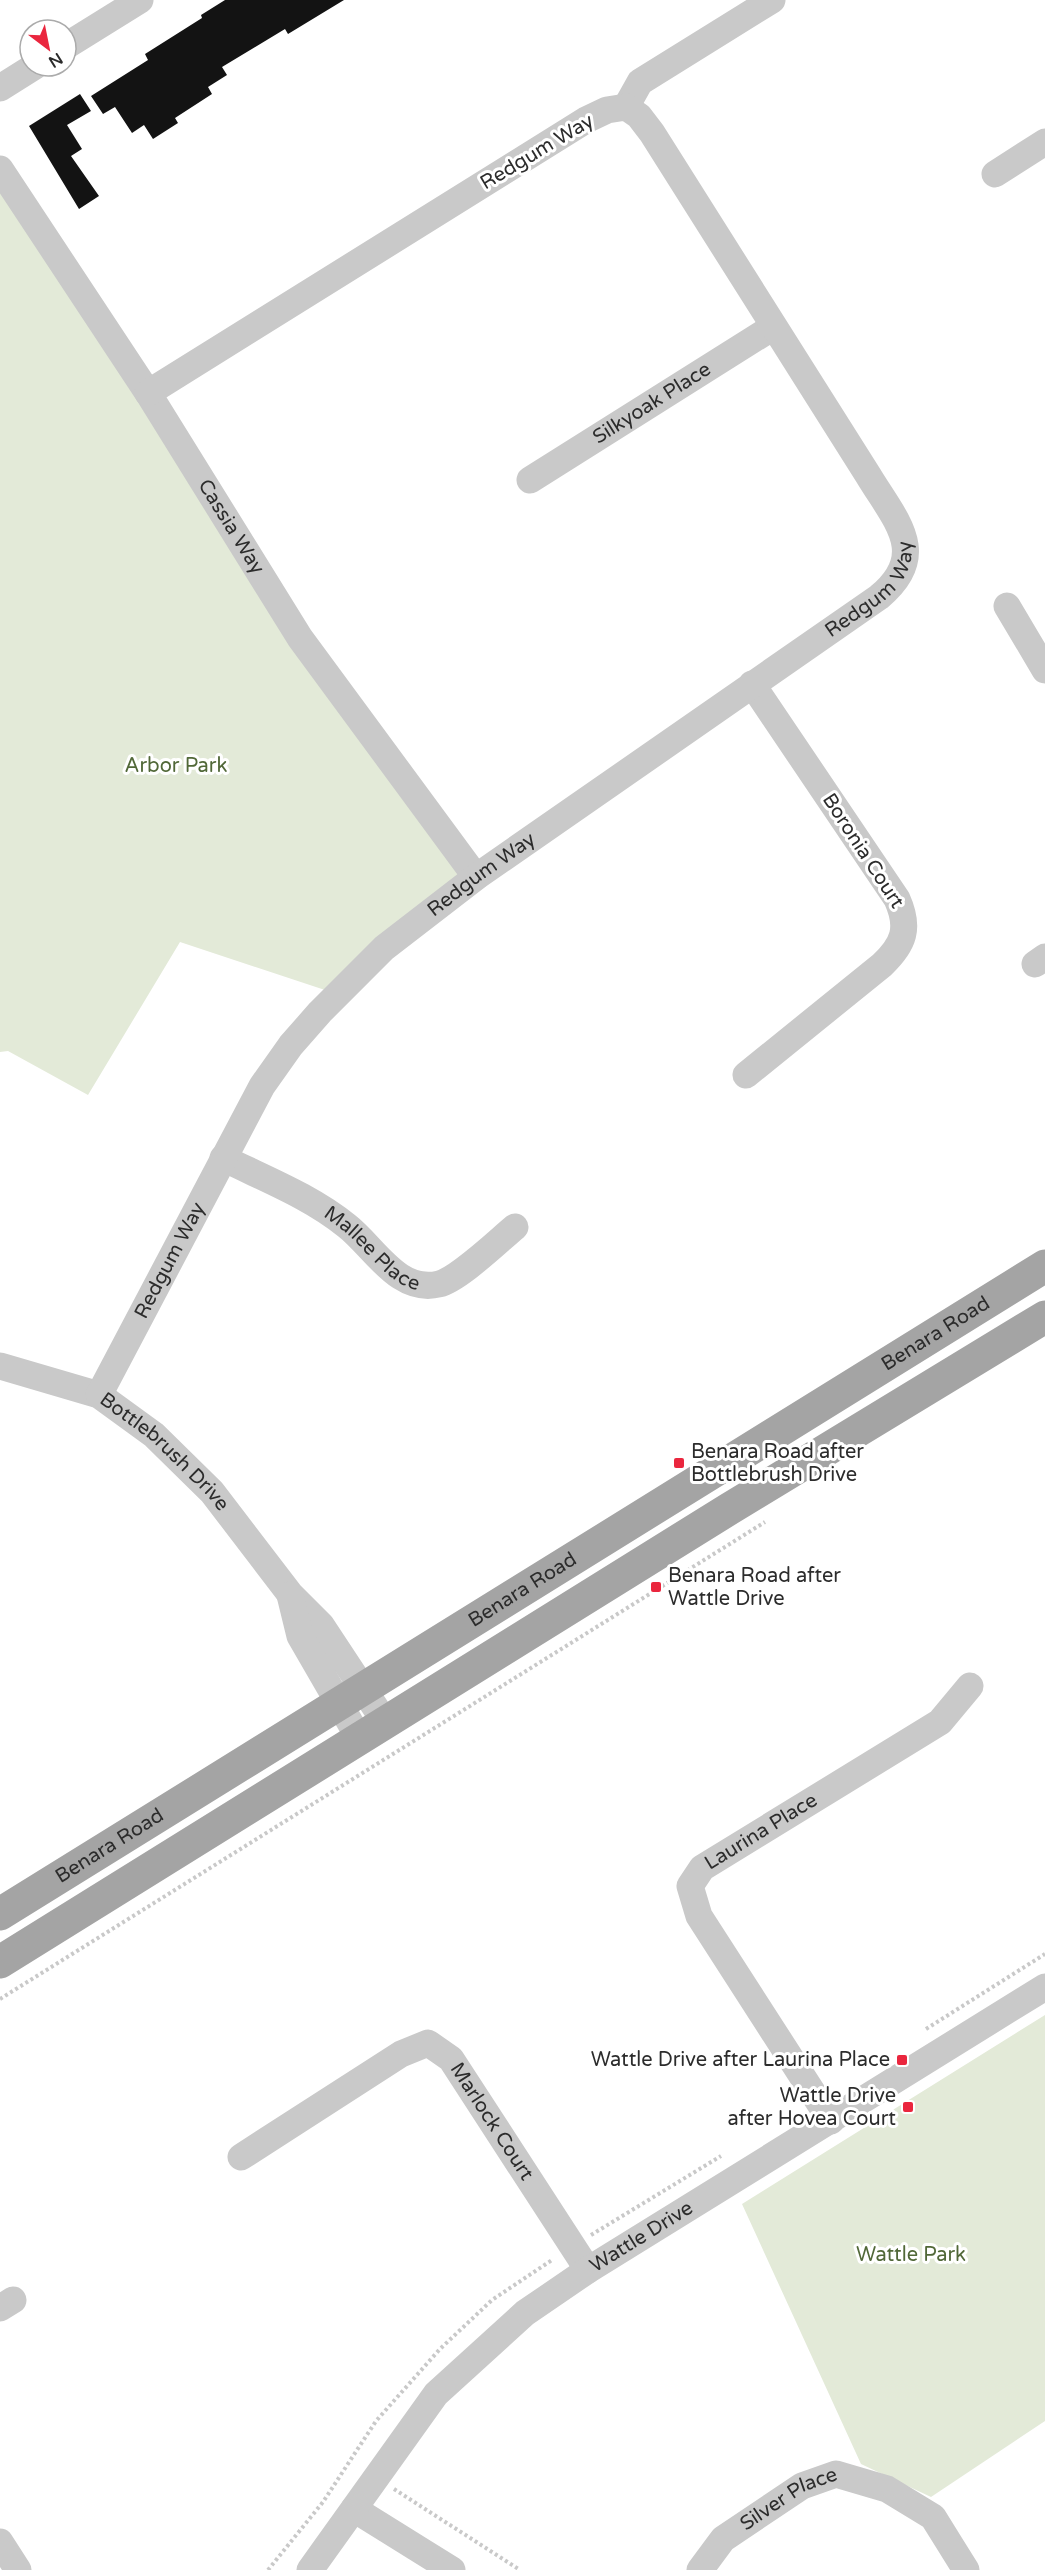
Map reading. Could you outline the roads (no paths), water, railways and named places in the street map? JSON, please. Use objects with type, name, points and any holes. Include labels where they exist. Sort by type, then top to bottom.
[{"type":"main road","name":"Benara Road","points":[[0,1914],[1045,1266]]},
{"type":"main road","name":"Benara Road","points":[[0,1962],[729,1509],[1045,1317]]},
{"type":"main road","points":[[707,1476],[729,1509]]},
{"type":"street","points":[[78,39],[140,0]]},
{"type":"street","points":[[626,107],[640,82],[772,0]]},
{"type":"street","points":[[0,88],[18,77]]},
{"type":"street","name":"Redgum Way","points":[[99,1395],[262,1086],[291,1045],[320,1012],[384,948],[476,877],[895,584],[905,567],[907,547],[902,531],[868,475],[652,133],[639,116],[626,107],[607,110],[586,120],[148,393]]},
{"type":"street","points":[[995,174],[1045,142]]},
{"type":"street","name":"Cassia Way","points":[[0,169],[148,393],[300,638],[476,877]]},
{"type":"street","name":"Silkyoak Place","points":[[530,480],[773,327]]},
{"type":"street","points":[[1007,606],[1042,654]]},
{"type":"street","name":"Boronia Court","points":[[746,1075],[897,951],[903,934],[904,914],[897,899],[752,684]]},
{"type":"street","name":"Mallee Place","points":[[223,1158],[321,1207],[349,1227],[397,1274],[412,1283],[426,1286],[441,1284],[458,1274],[516,1227]]},
{"type":"street","name":"Bottlebrush Drive","points":[[0,1366],[99,1395],[154,1435],[197,1476],[228,1511],[290,1594],[300,1636],[352,1697],[372,1730]]},
{"type":"street","name":"Laurina Place","points":[[831,2121],[699,1916],[690,1886],[702,1868],[940,1722],[970,1686]]},
{"type":"street","name":"Wattle Drive","points":[[310,2570],[436,2394],[525,2313],[588,2270],[1045,1986]]},
{"type":"street","name":"Marlock Court","points":[[241,2157],[401,2054],[428,2043],[451,2060],[588,2270]]},
{"type":"street","name":"Silver Place","points":[[700,2570],[723,2539],[802,2486],[836,2474],[886,2489],[933,2517],[966,2570]]},
{"type":"street","points":[[354,2509],[452,2570]]},
{"type":"street","points":[[0,2542],[18,2570]]},
{"type":"place","name":"Benara Road after Bottlebrush Drive","points":[[679,1463]]},
{"type":"place","name":"Benara Road after Wattle Drive","points":[[656,1587]]},
{"type":"place","name":"Wattle Drive after Laurina Place","points":[[902,2060]]},
{"type":"place","name":"Wattle Drive after Hovea Court","points":[[908,2107]]},
{"type":"park label","name":"Arbor Park","points":[[176,766]]},
{"type":"park label","name":"Wattle Park","points":[[911,2255]]}]
